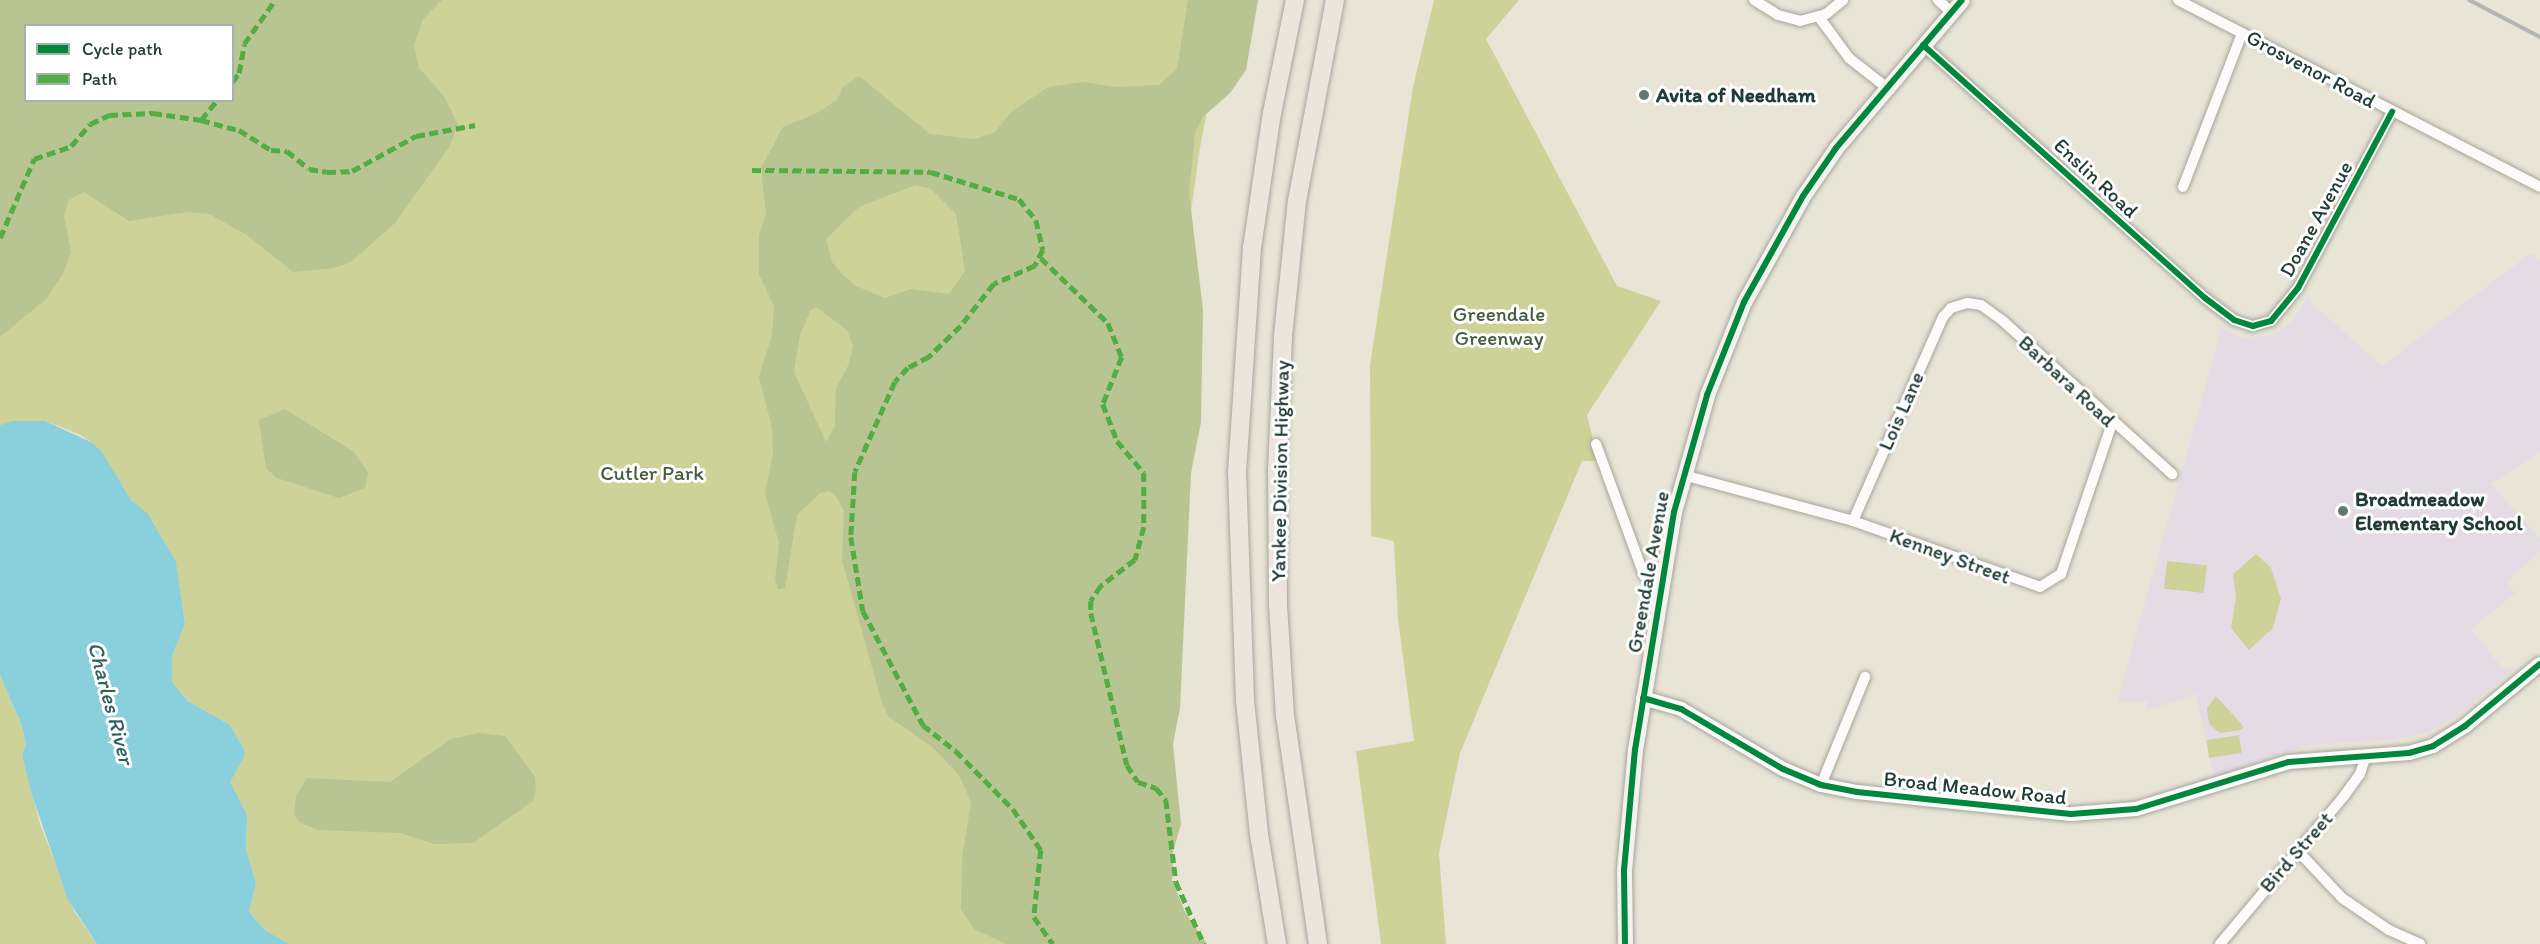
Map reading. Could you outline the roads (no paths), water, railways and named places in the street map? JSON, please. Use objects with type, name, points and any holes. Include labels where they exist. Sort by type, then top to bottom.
[{"type":"highway","name":"Yankee Division Highway","points":[[1277,944],[1245,700],[1237,473],[1252,248],[1268,135],[1295,0]]},
{"type":"highway","name":"Yankee Division Highway","points":[[1318,944],[1285,716],[1278,604],[1276,481],[1283,336],[1293,235],[1311,113],[1335,0]]},
{"type":"main road","name":"Greendale Avenue","points":[[1625,944],[1625,849],[1643,698],[1660,588],[1683,475],[1720,357],[1763,265],[1813,180],[1886,87],[1962,0]]},
{"type":"street","points":[[1754,0],[1786,18],[1800,21],[1819,17],[1843,0]]},
{"type":"street","points":[[1938,0],[1951,12]]},
{"type":"street","name":"Grosvenor Road","points":[[2178,0],[2540,187]]},
{"type":"street","points":[[1819,17],[1849,58],[1886,87]]},
{"type":"street","points":[[2183,187],[2242,33]]},
{"type":"street","name":"Enslin Road","points":[[1923,45],[2205,298],[2234,320],[2253,326]]},
{"type":"street","name":"Doane Avenue","points":[[2253,326],[2271,321],[2298,288],[2392,112]]},
{"type":"street","name":"Barbara Road","points":[[1956,306],[1981,305],[2004,322],[2112,423],[2172,474]]},
{"type":"street","name":"Lois Lane","points":[[1853,521],[1943,317],[1956,306]]},
{"type":"street","name":"Kenney Street","points":[[1683,475],[1853,521],[2040,587],[2061,574],[2112,423]]},
{"type":"street","points":[[1596,444],[1644,575],[1660,588]]},
{"type":"street","name":"Broad Meadow Road","points":[[1643,698],[1682,709],[1783,769],[1821,784],[1857,792],[2071,814],[2136,809],[2289,762],[2409,753],[2433,746],[2465,726],[2540,664]]},
{"type":"street","points":[[1821,784],[1864,677]]},
{"type":"street","name":"Bird Street","points":[[2220,944],[2344,795],[2360,774],[2366,756]]},
{"type":"street","points":[[2297,850],[2342,898],[2389,930],[2420,944]]},
{"type":"water","name":"Charles River","points":[[13,421],[45,421],[91,442],[102,452],[131,500],[148,514],[176,562],[185,624],[172,656],[172,682],[188,701],[230,725],[244,749],[245,755],[230,782],[247,815],[246,849],[256,883],[249,912],[265,930],[289,944],[97,944],[68,900],[31,792],[22,755],[26,745],[22,726],[0,675],[0,425]]},
{"type":"railway","points":[[2469,0],[2540,37]]},
{"type":"place","name":"Avita of Needham","points":[[1644,95]]},
{"type":"place","name":"Broadmeadow Elementary School","points":[[2343,511]]},
{"type":"park label","name":"Greendale Greenway","points":[[1499,326]]},
{"type":"park label","name":"Cutler Park","points":[[652,473]]}]
